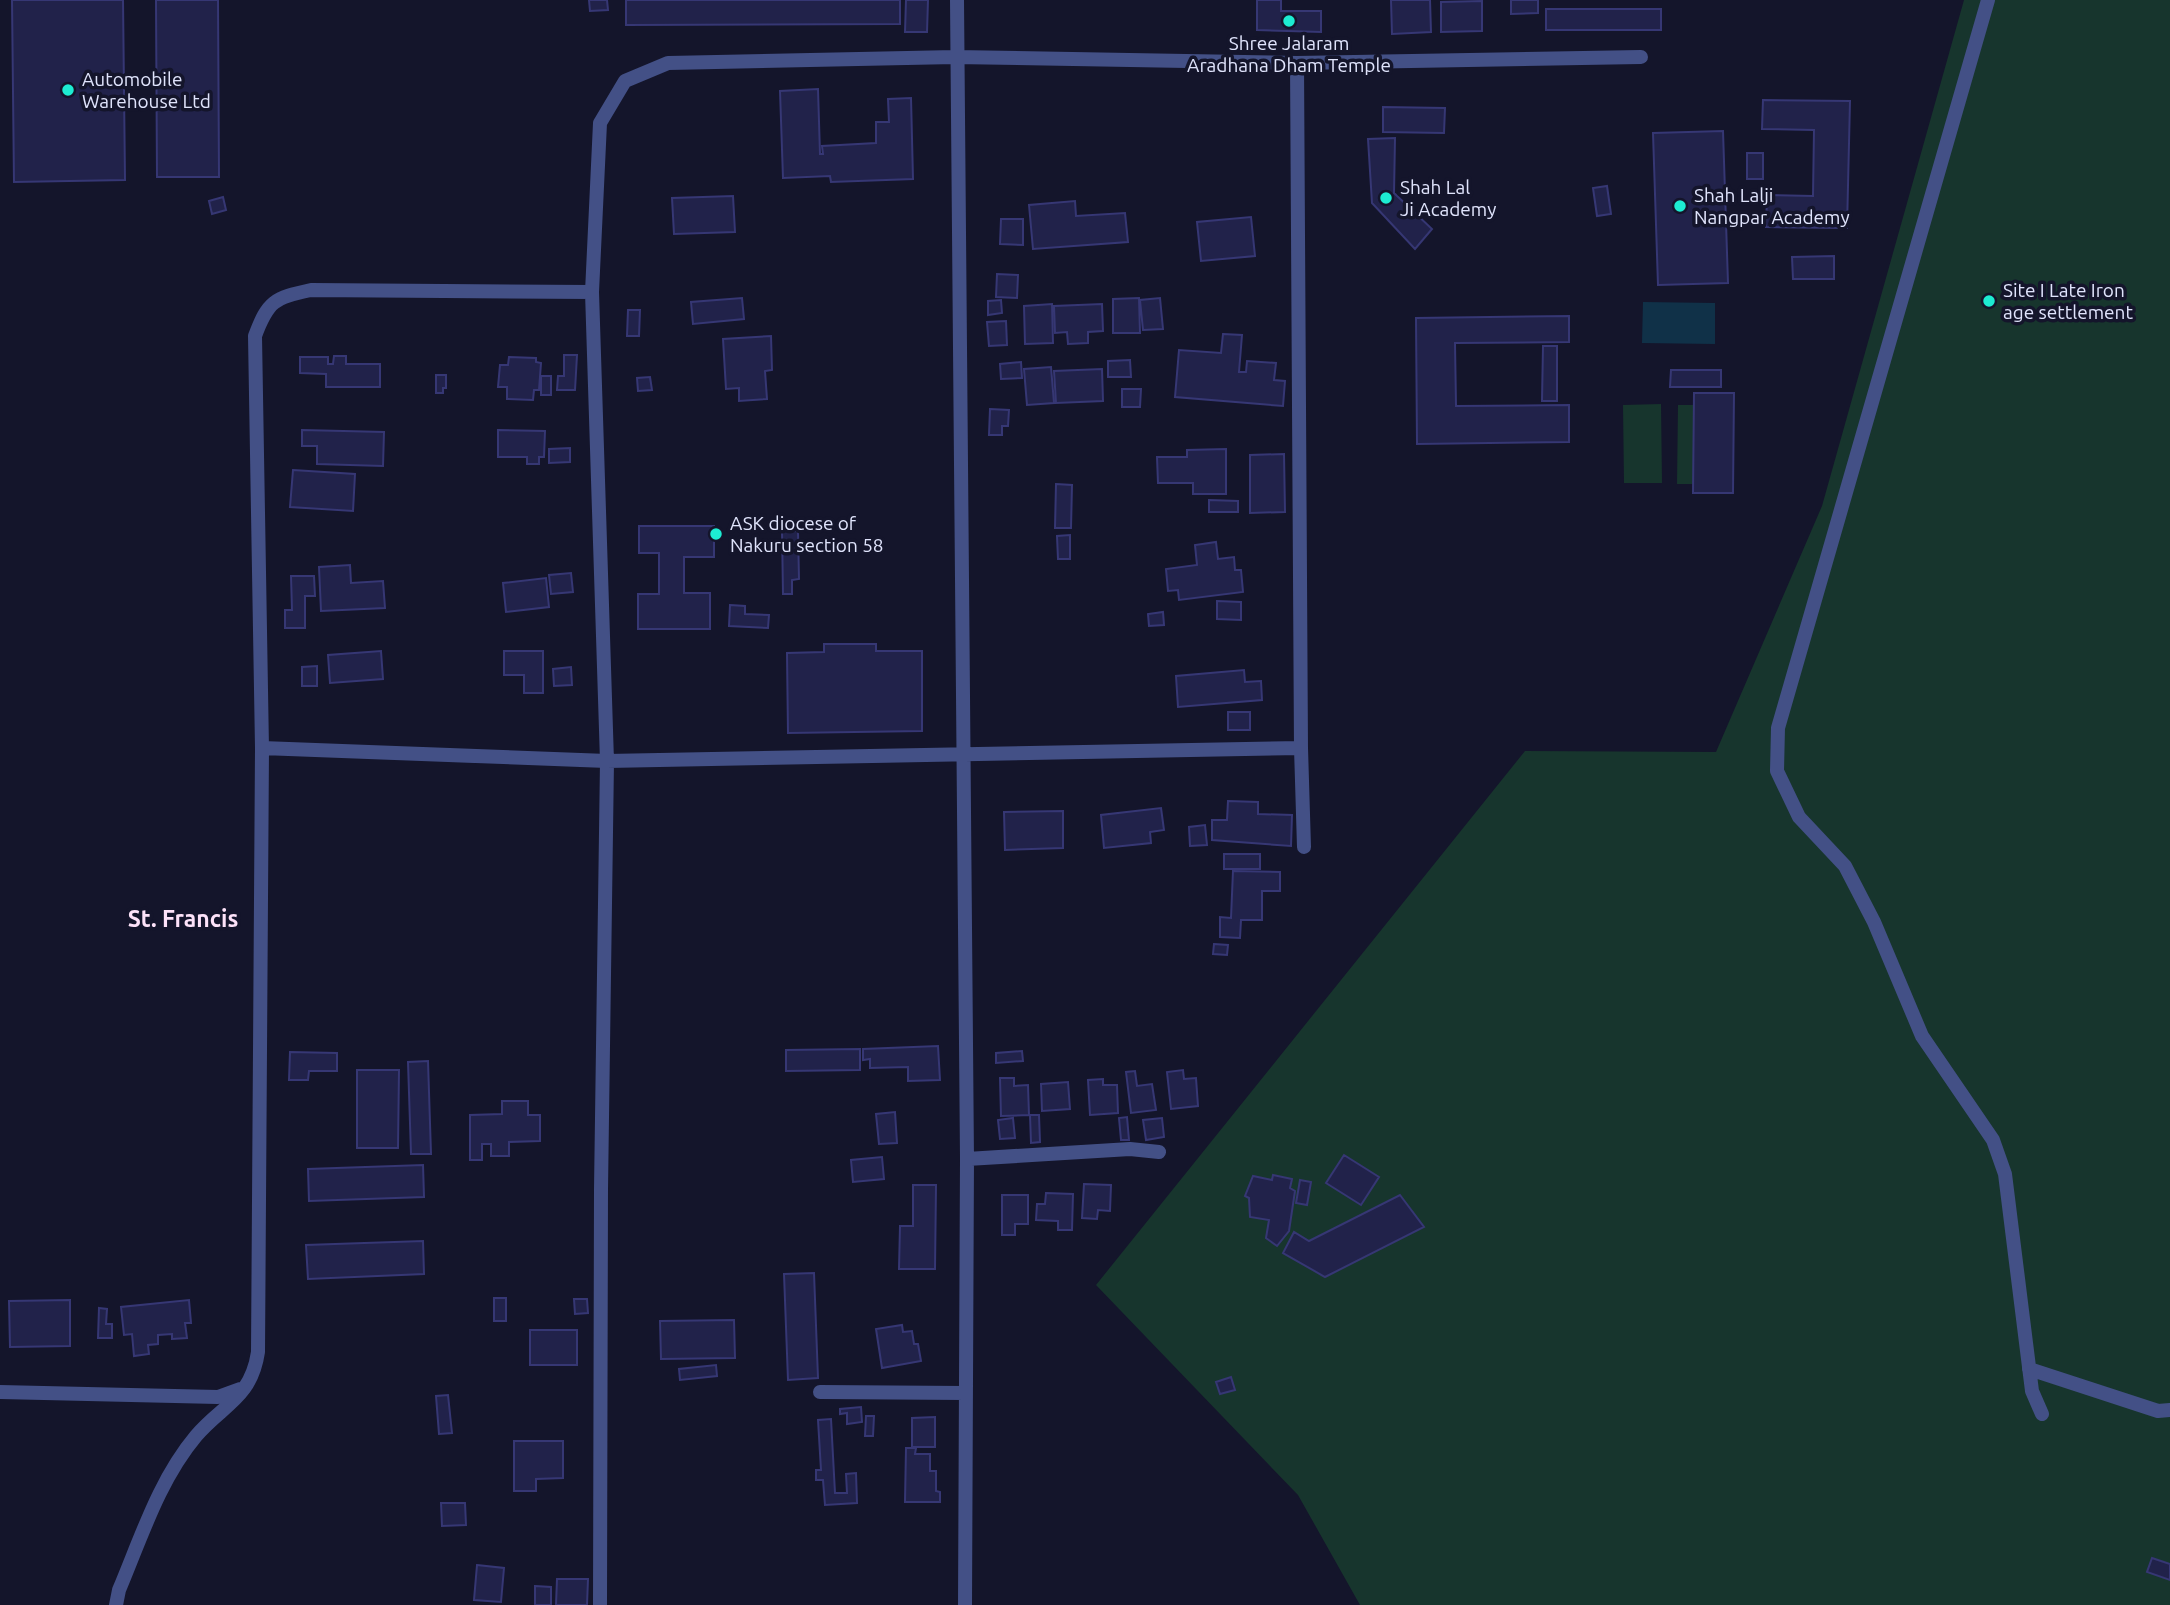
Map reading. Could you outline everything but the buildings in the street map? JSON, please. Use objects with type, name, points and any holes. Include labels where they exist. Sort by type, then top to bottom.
[{"type":"street","points":[[957,0],[967,1159],[965,1605]]},
{"type":"street","points":[[1988,0],[1778,728],[1777,771],[1800,817],[1845,866],[1874,922],[1922,1036],[1993,1140],[2005,1174],[2032,1391],[2042,1414]]},
{"type":"street","points":[[600,1605],[601,1189],[607,761],[592,292],[600,123],[625,81],[668,63],[956,57],[1297,63],[1641,57]]},
{"type":"street","points":[[1297,63],[1301,748],[1304,847]]},
{"type":"street","points":[[116,1605],[119,1590],[160,1492],[196,1435],[226,1411],[255,1373],[258,1353],[262,748],[255,336],[264,311],[279,297],[310,290],[592,292]]},
{"type":"street","points":[[262,748],[607,761],[964,752],[1301,748]]},
{"type":"street","points":[[967,1159],[1130,1149],[1159,1152]]},
{"type":"street","points":[[2029,1369],[2145,1407],[2170,1410]]},
{"type":"street","points":[[0,1392],[218,1397],[245,1387]]},
{"type":"street","points":[[820,1392],[966,1393]]},
{"type":"green space","points":[[1964,0],[2170,0],[2170,1605],[1360,1605],[1298,1495],[1096,1285],[1525,751],[1716,752],[1822,506]]},
{"type":"green space","points":[[1661,404],[1662,483],[1624,483],[1623,405]]},
{"type":"green space","points":[[1678,405],[1716,405],[1716,484],[1677,484]]},
{"type":"water","points":[[1643,302],[1715,303],[1715,344],[1642,343]]},
{"type":"place","name":"Shree Jalaram Aradhana Dham Temple","points":[[1289,21]]},
{"type":"place","name":"Automobile Warehouse Ltd","points":[[68,90]]},
{"type":"place","name":"Shah Lal Ji Academy","points":[[1386,198]]},
{"type":"place","name":"Shah Lalji Nangpar Academy","points":[[1680,206]]},
{"type":"place","name":"Site I Late Iron age settlement","points":[[1989,301]]},
{"type":"place","name":"ASK diocese of Nakuru section 58","points":[[716,534]]},
{"type":"district","name":"St. Francis","points":[[183,918]]}]
